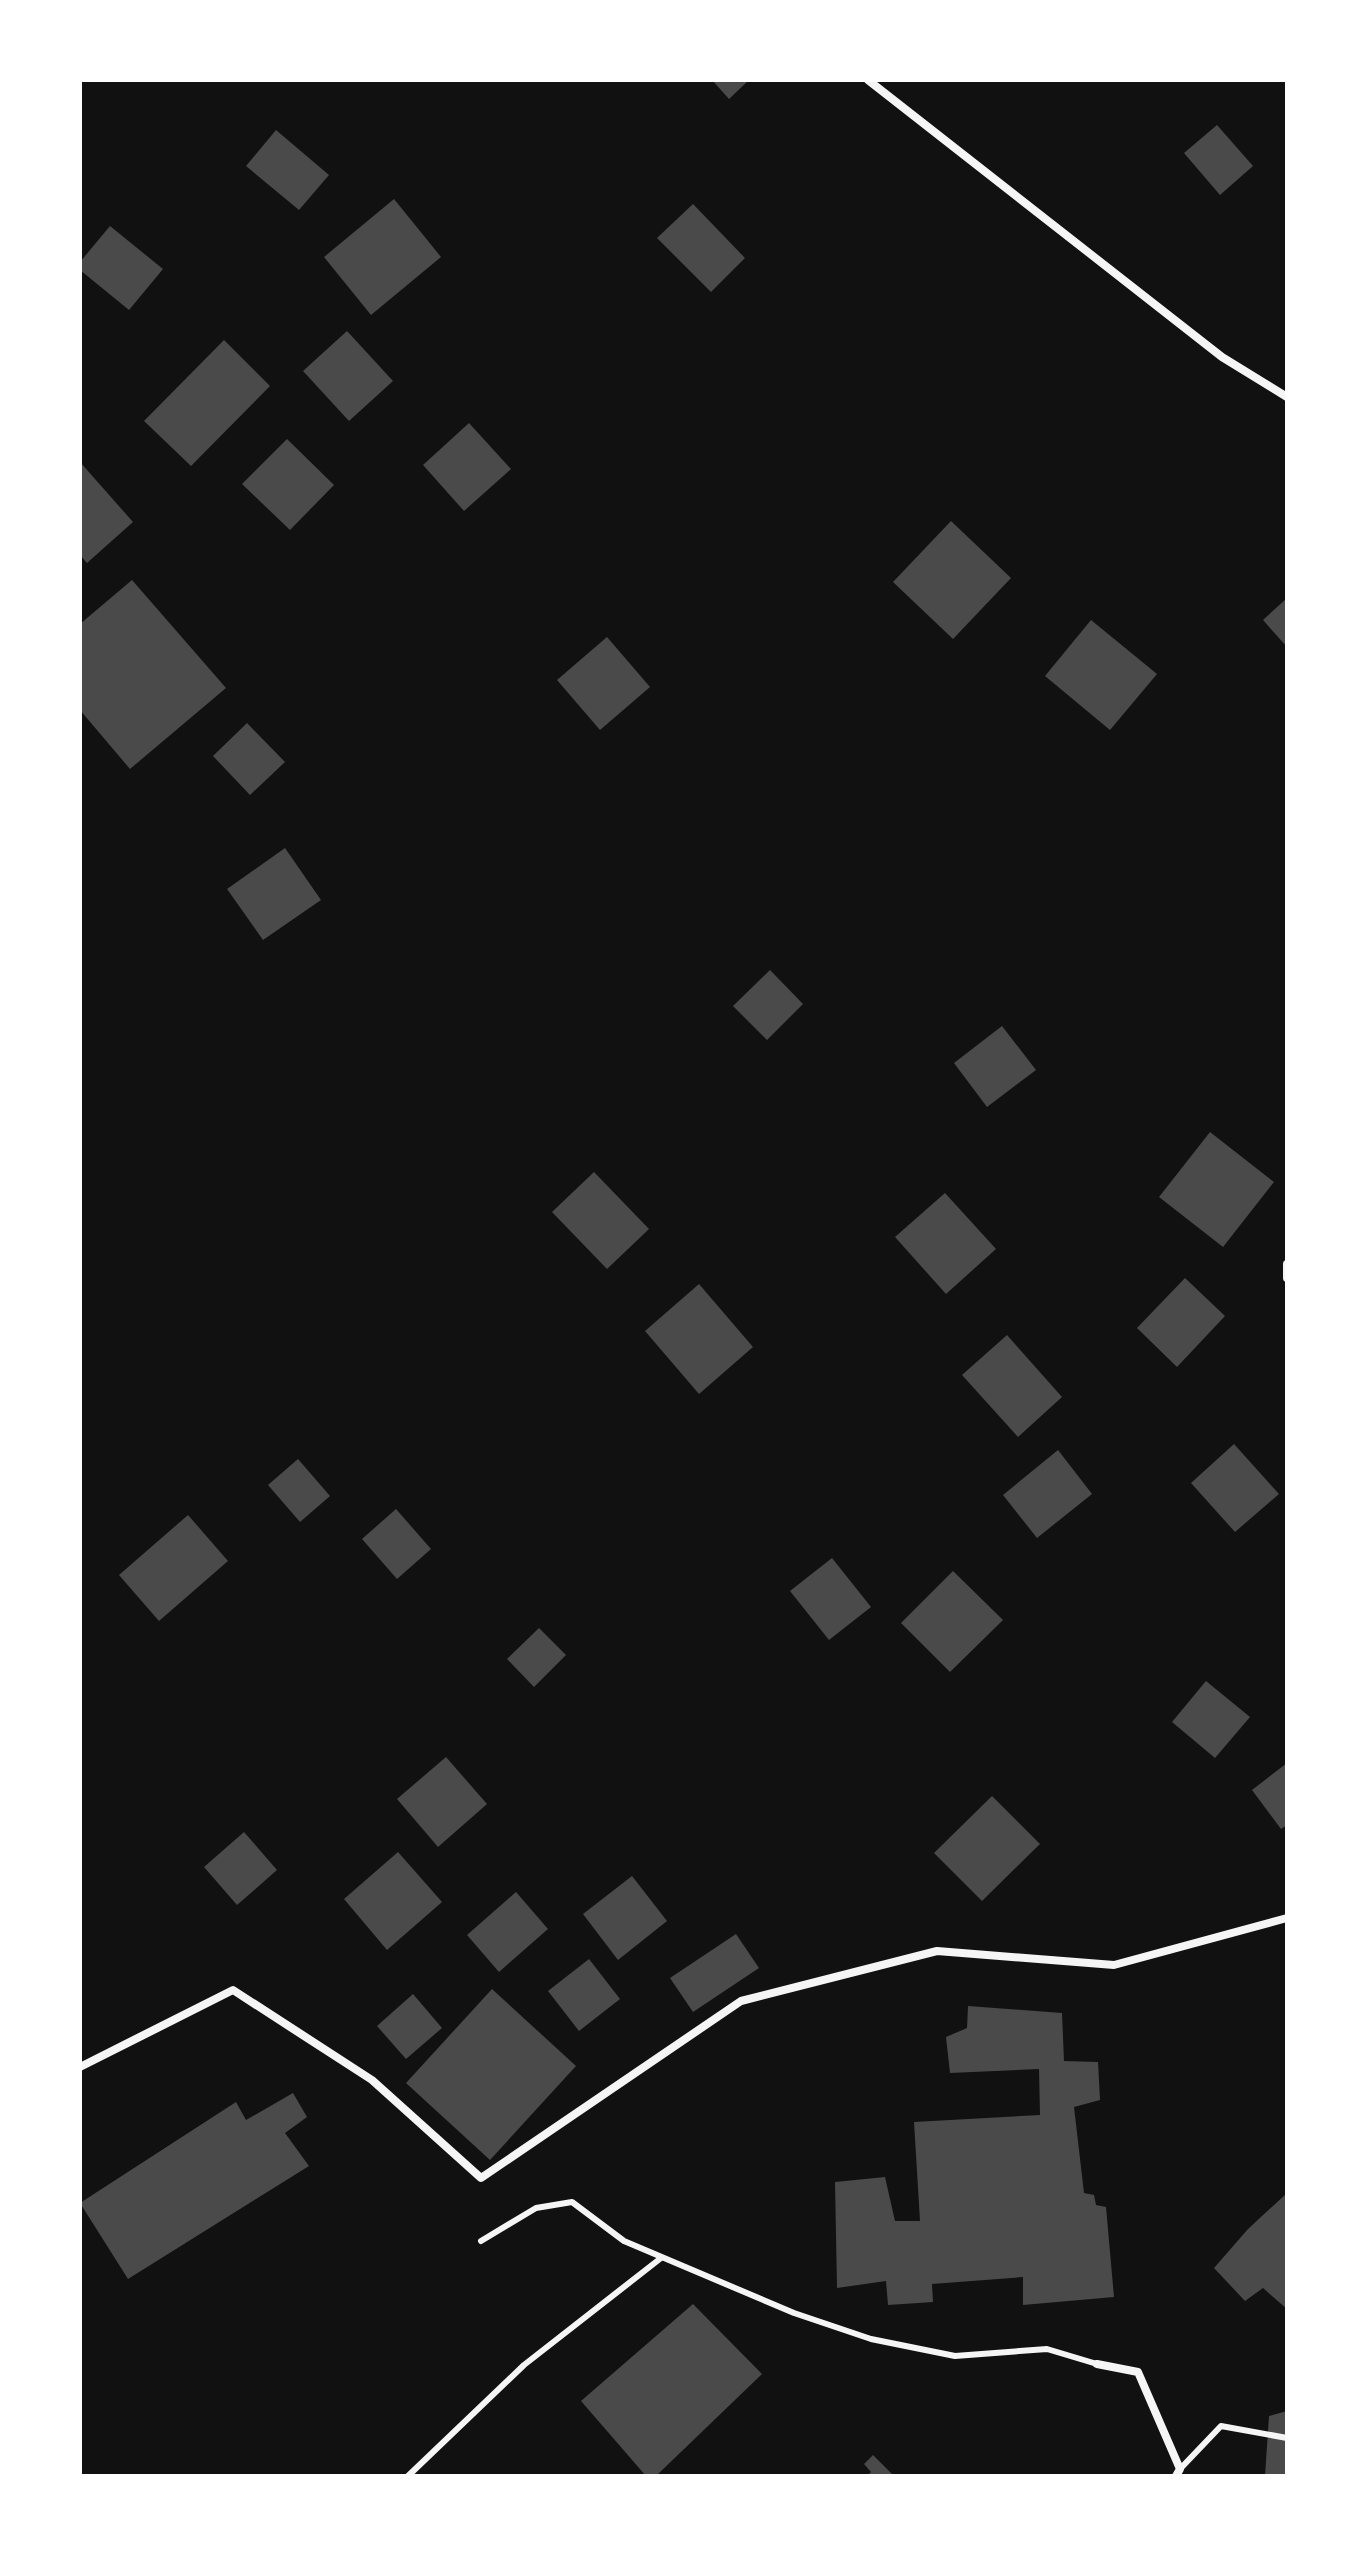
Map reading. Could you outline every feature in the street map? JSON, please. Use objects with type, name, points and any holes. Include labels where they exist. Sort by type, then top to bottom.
[{"type":"street","points":[[868,80],[1222,357],[1287,397]]},
{"type":"street","points":[[1287,1264],[1287,1278]]},
{"type":"street","points":[[80,2067],[233,1990],[372,2080],[481,2178],[741,2001],[937,1951],[1114,1965],[1287,1918]]},
{"type":"street","points":[[1097,2364],[1138,2372],[1178,2473]]},
{"type":"lane","points":[[481,2241],[536,2208],[572,2202],[624,2241],[661,2258],[794,2313],[871,2339],[955,2356],[1047,2349],[1097,2364]]},
{"type":"lane","points":[[408,2476],[524,2365],[661,2258]]},
{"type":"lane","points":[[1178,2473],[1221,2426],[1287,2438]]},
{"type":"building","points":[[712,80],[749,80],[729,99]]},
{"type":"building","points":[[1217,125],[1253,166],[1220,195],[1184,153]]},
{"type":"building","points":[[276,130],[329,175],[299,210],[246,166]]},
{"type":"building","points":[[394,199],[441,257],[371,315],[324,257]]},
{"type":"building","points":[[693,204],[745,258],[711,292],[657,238]]},
{"type":"building","points":[[110,226],[163,269],[129,310],[80,270],[80,262]]},
{"type":"building","points":[[347,331],[393,381],[349,421],[303,371]]},
{"type":"building","points":[[224,340],[270,386],[191,466],[144,421]]},
{"type":"building","points":[[469,423],[511,469],[464,511],[423,465]]},
{"type":"building","points":[[287,439],[334,485],[290,530],[242,484]]},
{"type":"building","points":[[80,462],[133,522],[87,563],[80,555]]},
{"type":"building","points":[[951,521],[1011,578],[953,639],[893,582]]},
{"type":"building","points":[[132,580],[226,688],[130,769],[80,710],[80,624]]},
{"type":"building","points":[[1287,598],[1287,647],[1263,620]]},
{"type":"building","points":[[1091,620],[1157,674],[1110,730],[1045,676]]},
{"type":"building","points":[[607,637],[650,687],[600,730],[557,680]]},
{"type":"building","points":[[247,723],[285,762],[250,795],[213,756]]},
{"type":"building","points":[[285,848],[321,900],[263,940],[227,889]]},
{"type":"building","points":[[770,970],[803,1004],[767,1040],[733,1006]]},
{"type":"building","points":[[1002,1026],[1036,1070],[987,1107],[954,1063]]},
{"type":"building","points":[[1210,1132],[1274,1182],[1223,1247],[1159,1197]]},
{"type":"building","points":[[594,1172],[649,1229],[607,1269],[552,1212]]},
{"type":"building","points":[[945,1193],[996,1249],[946,1294],[895,1237]]},
{"type":"building","points":[[1185,1278],[1225,1316],[1177,1367],[1137,1328]]},
{"type":"building","points":[[699,1284],[753,1347],[699,1394],[645,1331]]},
{"type":"building","points":[[1007,1335],[1062,1397],[1018,1437],[962,1375]]},
{"type":"building","points":[[1234,1444],[1279,1494],[1235,1532],[1191,1483]]},
{"type":"building","points":[[1058,1450],[1092,1494],[1037,1538],[1003,1495]]},
{"type":"building","points":[[298,1459],[330,1496],[300,1522],[268,1485]]},
{"type":"building","points":[[396,1509],[431,1549],[397,1579],[362,1539]]},
{"type":"building","points":[[188,1515],[228,1561],[159,1621],[119,1575]]},
{"type":"building","points":[[832,1558],[871,1607],[829,1640],[790,1591]]},
{"type":"building","points":[[953,1571],[1003,1620],[950,1672],[901,1623]]},
{"type":"building","points":[[539,1628],[566,1655],[534,1687],[507,1659]]},
{"type":"building","points":[[1206,1681],[1250,1717],[1215,1758],[1172,1722]]},
{"type":"building","points":[[446,1757],[487,1804],[438,1847],[397,1799]]},
{"type":"building","points":[[1287,1763],[1287,1825],[1281,1829],[1252,1790]]},
{"type":"building","points":[[992,1796],[1040,1844],[982,1901],[934,1853]]},
{"type":"building","points":[[244,1832],[277,1870],[237,1905],[204,1867]]},
{"type":"building","points":[[398,1852],[442,1902],[387,1950],[344,1899]]},
{"type":"building","points":[[632,1876],[667,1921],[618,1960],[583,1914]]},
{"type":"building","points":[[516,1892],[548,1929],[499,1972],[467,1935]]},
{"type":"building","points":[[736,1934],[759,1968],[693,2012],[670,1978]]},
{"type":"building","points":[[589,1959],[620,1999],[579,2031],[548,1991]]},
{"type":"building","points":[[492,1989],[576,2066],[490,2160],[406,2083]]},
{"type":"building","points":[[413,1994],[442,2028],[406,2059],[377,2026]]},
{"type":"building","points":[[968,2006],[1062,2013],[1064,2061],[1098,2062],[1100,2100],[1074,2107],[1084,2193],[1094,2195],[1096,2205],[1106,2207],[1114,2297],[1023,2305],[1023,2277],[932,2284],[933,2302],[888,2305],[886,2281],[837,2288],[835,2182],[885,2177],[895,2221],[920,2221],[914,2122],[1040,2115],[1039,2069],[950,2073],[946,2037],[967,2028]]},
{"type":"building","points":[[293,2093],[307,2117],[285,2133],[309,2166],[128,2279],[80,2203],[236,2102],[246,2120]]},
{"type":"building","points":[[1287,2193],[1287,2309],[1263,2288],[1245,2301],[1214,2268],[1248,2229]]},
{"type":"building","points":[[693,2304],[762,2374],[656,2476],[646,2476],[581,2401]]},
{"type":"building","points":[[1287,2411],[1287,2476],[1265,2476],[1269,2416]]},
{"type":"building","points":[[873,2455],[894,2476],[867,2476],[871,2472],[864,2464]]}]
